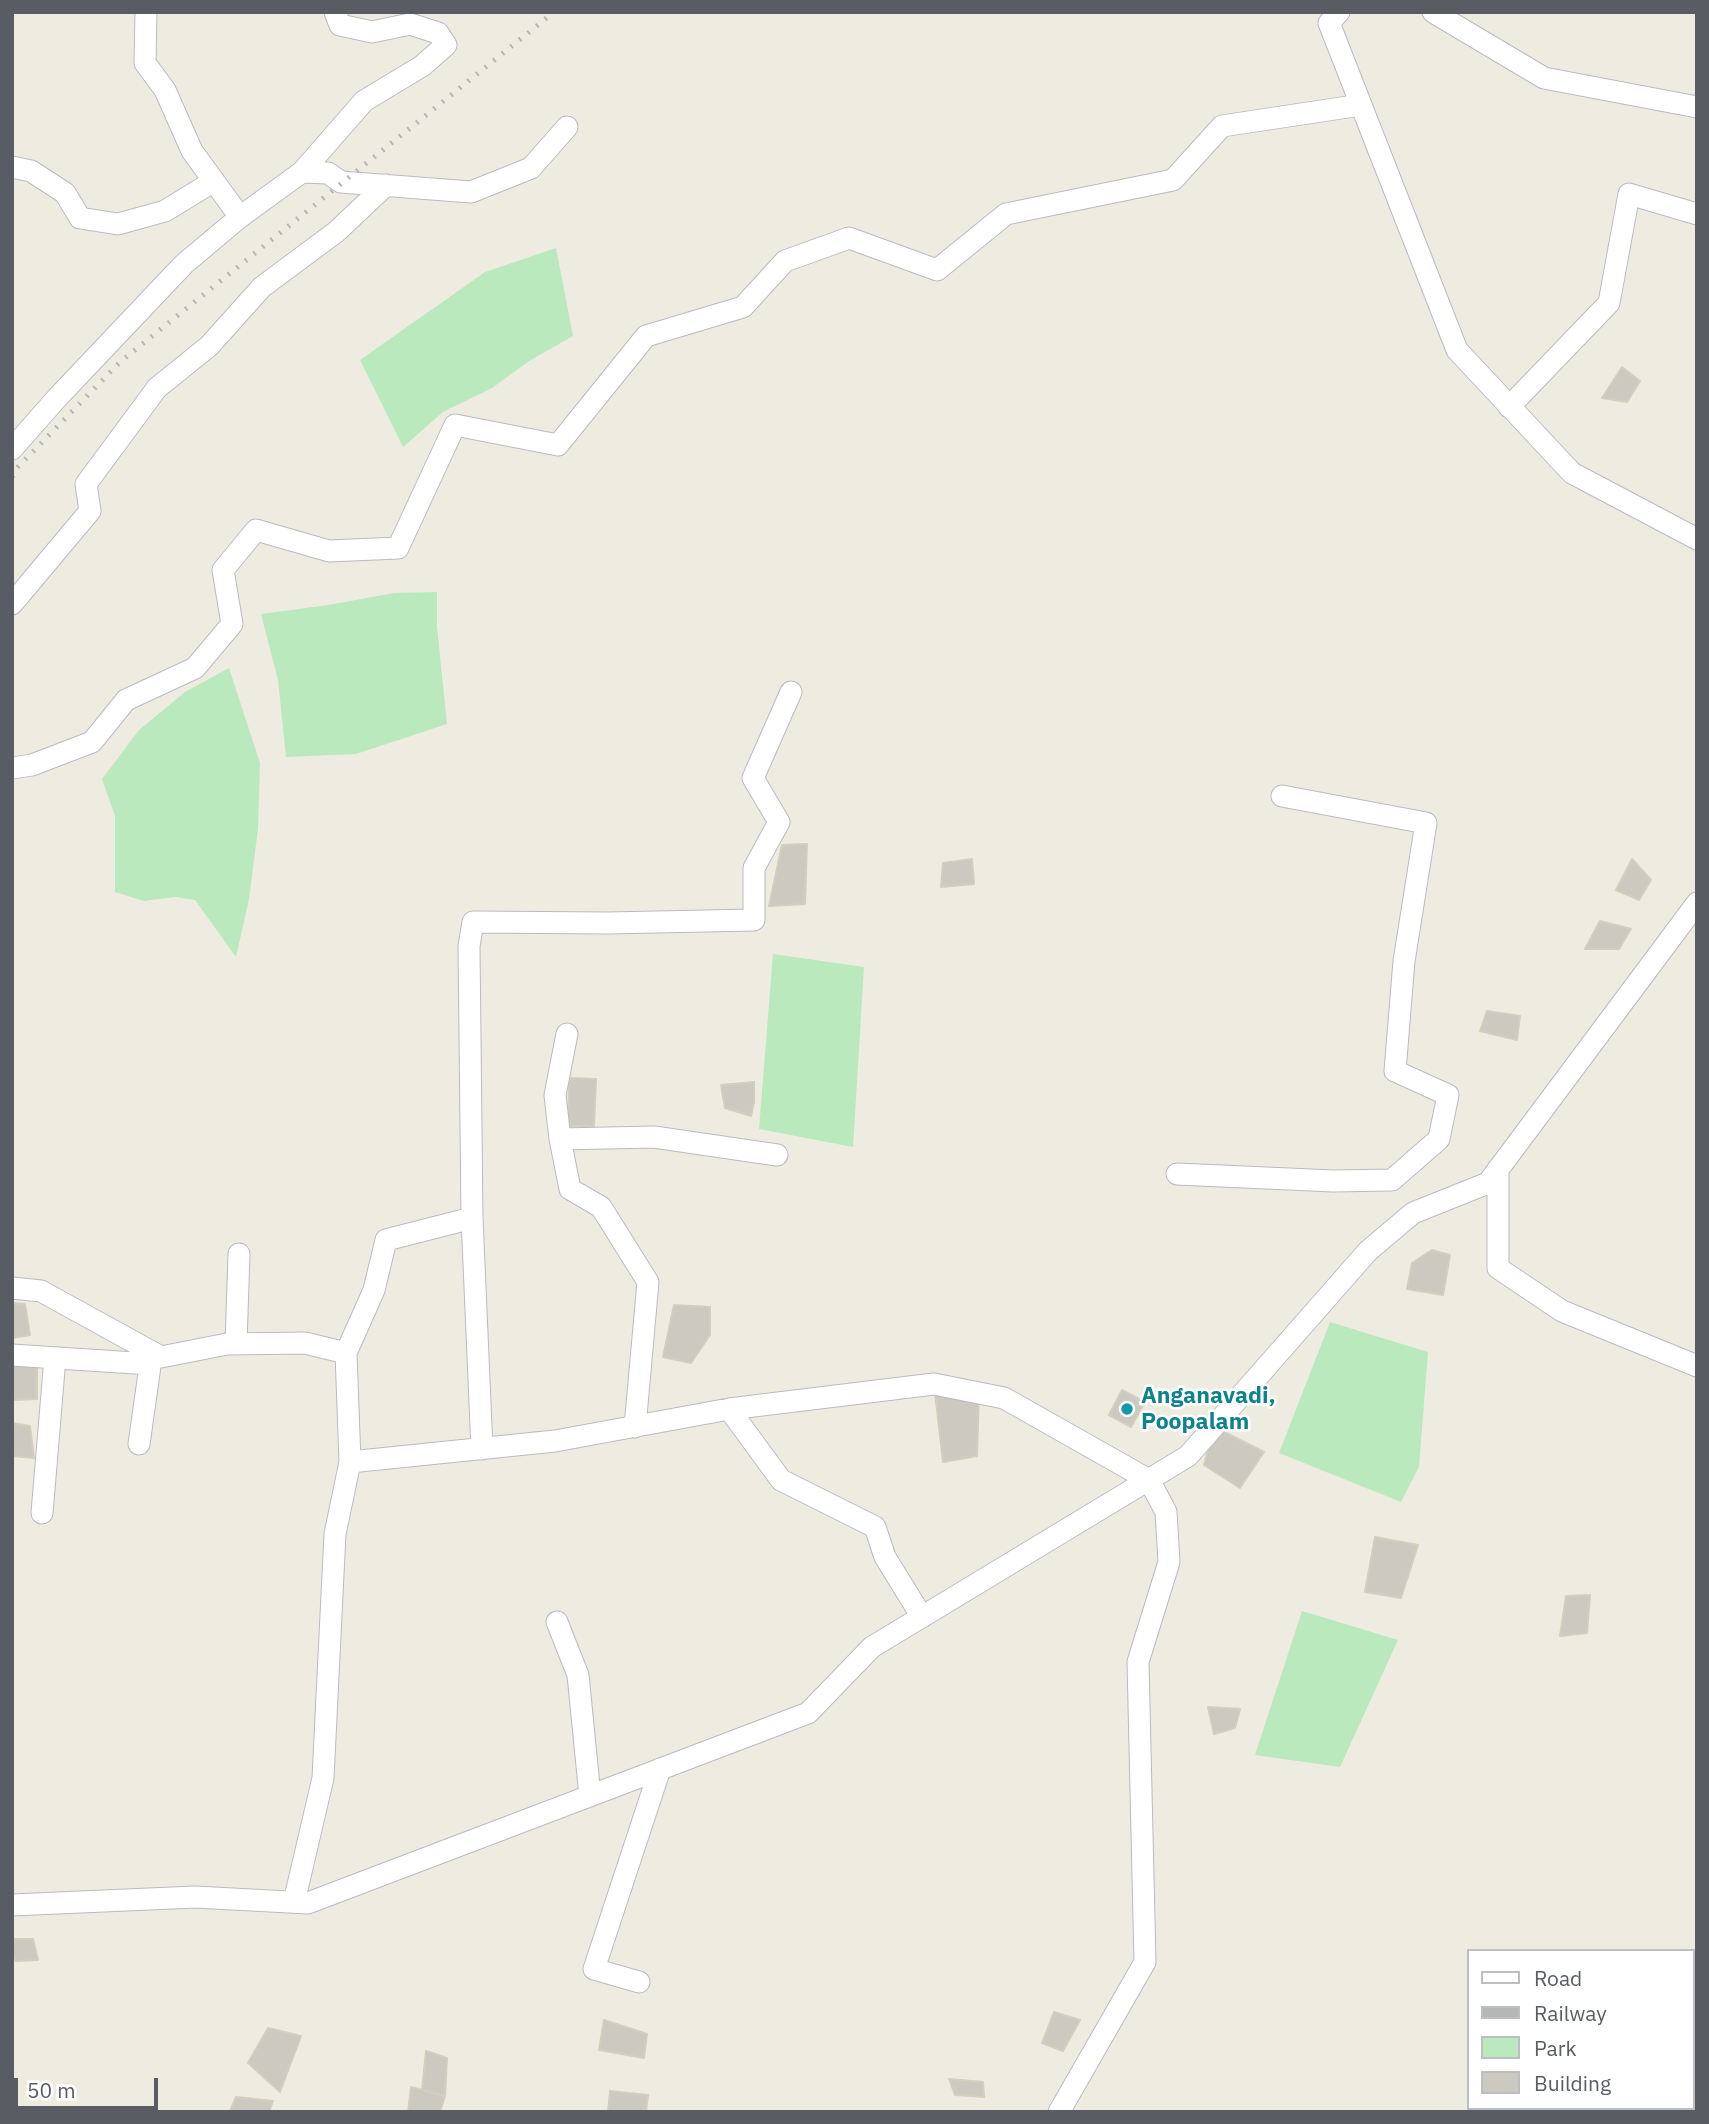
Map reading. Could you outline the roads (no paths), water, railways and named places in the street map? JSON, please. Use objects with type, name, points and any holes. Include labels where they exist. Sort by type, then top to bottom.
[{"type":"street","points":[[146,12],[145,63],[165,90],[192,151],[240,217]]},
{"type":"street","points":[[12,449],[184,264],[240,217],[302,172],[364,101],[422,66],[446,45],[438,33],[410,24],[372,32],[340,25],[335,12]]},
{"type":"street","points":[[1339,12],[1329,23],[1457,350],[1572,473],[1697,539]]},
{"type":"street","points":[[1433,12],[1544,78],[1697,107]]},
{"type":"street","points":[[12,768],[32,765],[92,743],[126,700],[195,668],[232,624],[223,570],[256,530],[329,551],[398,548],[455,425],[558,445],[646,336],[743,307],[785,261],[849,238],[937,270],[1006,215],[1172,180],[1222,126],[1361,105]]},
{"type":"street","points":[[302,172],[328,173],[341,182],[471,192],[531,168],[567,127]]},
{"type":"street","points":[[12,167],[31,171],[65,193],[80,218],[118,224],[165,211],[214,181]]},
{"type":"street","points":[[12,604],[90,511],[86,484],[157,388],[209,346],[262,287],[336,232],[386,185]]},
{"type":"street","points":[[1509,407],[1609,303],[1629,194],[1697,214]]},
{"type":"street","points":[[482,1449],[472,1218],[469,946],[473,922],[754,920],[754,868],[779,822],[753,778],[791,692]]},
{"type":"street","points":[[1177,1174],[1333,1181],[1392,1180],[1439,1139],[1448,1096],[1395,1071],[1404,961],[1426,823],[1282,796]]},
{"type":"street","points":[[12,1905],[195,1897],[308,1903],[807,1713],[872,1647],[1188,1456],[1368,1251],[1413,1213],[1488,1183],[1697,903]]},
{"type":"street","points":[[567,1034],[555,1095],[570,1189],[601,1207],[648,1282],[635,1426]]},
{"type":"street","points":[[560,1139],[654,1137],[777,1155]]},
{"type":"street","points":[[1498,1170],[1497,1268],[1562,1311],[1697,1366]]},
{"type":"street","points":[[294,1902],[323,1777],[335,1534],[350,1462],[345,1353],[374,1290],[386,1240],[472,1218]]},
{"type":"street","points":[[236,1344],[239,1254]]},
{"type":"street","points":[[12,1288],[41,1291],[151,1358]]},
{"type":"street","points":[[12,1354],[55,1358],[151,1358],[236,1344],[305,1343],[345,1353]]},
{"type":"street","points":[[42,1513],[55,1358]]},
{"type":"street","points":[[139,1444],[151,1358]]},
{"type":"street","points":[[350,1462],[555,1441],[729,1409],[934,1384],[1004,1398],[1149,1480],[1166,1512],[1169,1562],[1138,1662],[1145,1962],[1059,2112]]},
{"type":"street","points":[[729,1409],[781,1480],[875,1527],[885,1557],[922,1617]]},
{"type":"street","points":[[557,1622],[578,1675],[590,1796]]},
{"type":"street","points":[[639,1982],[594,1969],[660,1769]]},
{"type":"railway","points":[[12,477],[18,467],[120,362],[554,12]]},
{"type":"place","name":"Anganavadi, Poopalam","points":[[1127,1409]]}]
